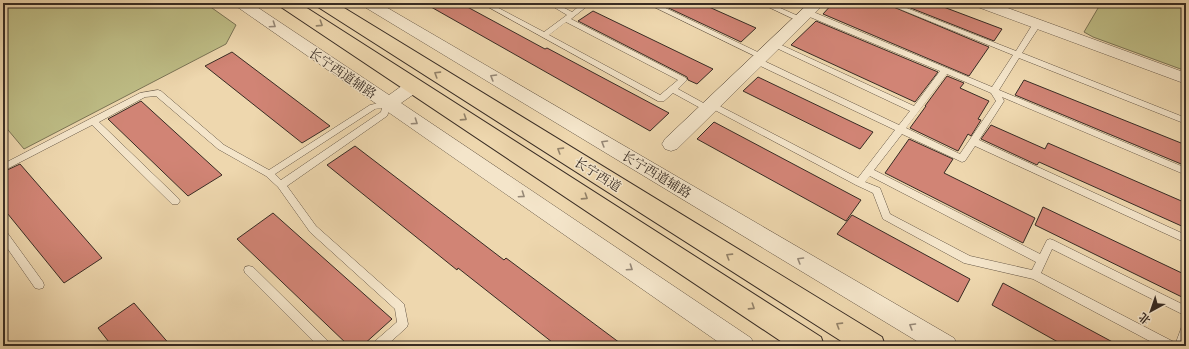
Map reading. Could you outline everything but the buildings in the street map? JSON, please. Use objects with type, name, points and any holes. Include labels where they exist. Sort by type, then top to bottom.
[{"type":"main road","name":"长宁西道","points":[[288,3],[811,346]]},
{"type":"main road","name":"长宁西道","points":[[324,3],[872,346]]},
{"type":"street","name":"长宁西道辅路","points":[[240,3],[744,346]]},
{"type":"street","name":"长宁西道辅路","points":[[368,3],[946,346]]},
{"type":"street","points":[[980,3],[1186,79]]},
{"type":"street","points":[[671,144],[809,12]]},
{"type":"street","points":[[388,104],[414,86]]},
{"type":"lane","points":[[484,3],[661,99],[683,80],[568,16],[550,3]]},
{"type":"lane","points":[[544,35],[568,16],[588,3]]},
{"type":"lane","points":[[649,3],[900,130],[962,159],[1000,101],[994,91]]},
{"type":"lane","points":[[763,3],[809,12],[1186,172]]},
{"type":"lane","points":[[888,3],[1186,120]]},
{"type":"lane","points":[[994,91],[1037,24]]},
{"type":"lane","points":[[774,45],[915,110]]},
{"type":"lane","points":[[859,182],[945,70]]},
{"type":"lane","points":[[672,89],[877,191],[886,216],[968,260],[1035,275],[1170,346]]},
{"type":"lane","points":[[3,168],[143,95],[158,93],[221,147],[269,174],[281,184],[313,229],[400,307],[403,324],[378,346]]},
{"type":"lane","points":[[269,174],[373,107],[388,104]]},
{"type":"lane","points":[[281,184],[384,114],[388,104]]},
{"type":"lane","points":[[93,121],[176,201]]},
{"type":"lane","points":[[973,141],[1186,239]]},
{"type":"lane","points":[[868,171],[1042,260]]},
{"type":"lane","points":[[3,234],[39,285]]},
{"type":"lane","points":[[1035,275],[1050,243],[1186,311]]},
{"type":"lane","points":[[249,270],[325,346]]},
{"type":"lane","points":[[1180,346],[1186,328]]},
{"type":"shaded area","points":[[3,3],[205,3],[236,25],[226,44],[24,149],[3,124]]},
{"type":"shaded area","points":[[1101,3],[1186,3],[1186,71],[1093,37],[1084,32]]}]
